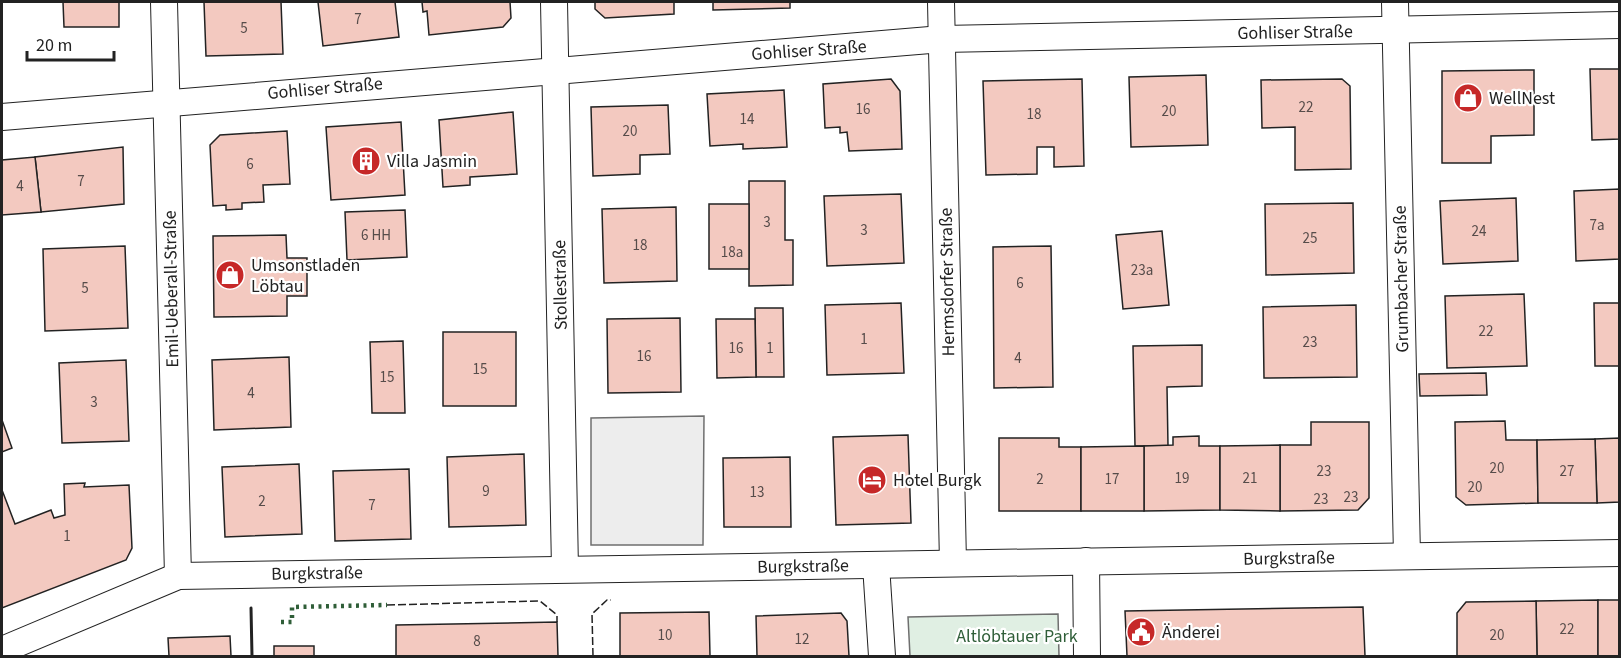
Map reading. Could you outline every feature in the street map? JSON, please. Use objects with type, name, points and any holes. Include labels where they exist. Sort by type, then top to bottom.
[{"type":"street","name":"Emil-Ueberall-Straße","points":[[164,2],[178,576]]},
{"type":"street","name":"Stollestraße","points":[[554,2],[565,570]]},
{"type":"street","name":"Hermsdorfer Straße","points":[[941,2],[953,563]]},
{"type":"street","name":"Grumbacher Straße","points":[[1395,2],[1407,556]]},
{"type":"street","name":"Gohliser Straße","points":[[2,117],[167,101],[942,39],[1620,25]]},
{"type":"street","name":"Burgkstraße","points":[[2,650],[178,576],[1620,553]]},
{"type":"street","points":[[1086,561],[1087,657]]},
{"type":"street","points":[[876,565],[882,657]]},
{"type":"green space","name":"Altlöbtauer Park","points":[[1058,614],[1059,656],[910,656],[908,617]]},
{"type":"shaded area","points":[[704,416],[703,545],[591,545],[591,418]]},
{"type":"building","points":[[63,2],[119,2],[119,27],[64,27]]},
{"type":"building","points":[[204,2],[281,2],[283,54],[206,56]]},
{"type":"building","points":[[318,2],[395,2],[399,37],[323,46]]},
{"type":"building","points":[[422,2],[510,2],[511,18],[503,27],[429,35],[427,11],[423,12]]},
{"type":"building","points":[[595,2],[674,2],[674,14],[605,18],[595,9]]},
{"type":"building","points":[[713,2],[790,2],[790,8],[713,10]]},
{"type":"building","points":[[1590,69],[1620,69],[1620,139],[1592,140]]},
{"type":"building","points":[[1534,70],[1534,135],[1491,136],[1491,163],[1442,163],[1442,71]]},
{"type":"building","points":[[1206,75],[1208,145],[1131,147],[1129,77]]},
{"type":"building","points":[[891,79],[900,91],[902,149],[849,151],[847,132],[840,133],[840,127],[825,128],[823,84]]},
{"type":"building","points":[[1082,79],[1084,166],[1054,167],[1054,147],[1037,147],[1037,174],[986,175],[983,81]]},
{"type":"building","points":[[1342,79],[1350,86],[1351,169],[1295,170],[1295,127],[1262,128],[1261,80]]},
{"type":"building","points":[[784,90],[787,147],[743,149],[743,144],[710,146],[707,94]]},
{"type":"building","points":[[668,105],[670,154],[640,155],[640,174],[593,176],[591,107]]},
{"type":"building","points":[[513,112],[517,174],[470,177],[470,185],[443,187],[439,120]]},
{"type":"building","name":"Villa Jasmin","points":[[401,122],[405,195],[331,200],[326,127]]},
{"type":"building","points":[[287,131],[290,184],[263,185],[264,202],[242,203],[242,209],[226,210],[226,205],[213,206],[210,145],[220,135]]},
{"type":"building","points":[[123,147],[124,204],[41,212],[35,157]]},
{"type":"building","points":[[35,157],[41,212],[2,215],[2,160]]},
{"type":"building","points":[[749,181],[785,181],[785,240],[793,240],[793,285],[749,286]]},
{"type":"building","points":[[1620,189],[1620,259],[1576,261],[1574,191]]},
{"type":"building","points":[[901,194],[904,263],[827,266],[824,196]]},
{"type":"building","points":[[1516,198],[1518,261],[1443,264],[1440,201]]},
{"type":"building","points":[[1353,203],[1354,273],[1266,275],[1265,204]]},
{"type":"building","points":[[709,204],[749,204],[749,269],[709,269]]},
{"type":"building","points":[[676,207],[677,281],[604,283],[602,209]]},
{"type":"building","points":[[405,210],[407,257],[347,260],[345,212]]},
{"type":"building","points":[[1162,231],[1169,305],[1123,309],[1116,235]]},
{"type":"building","points":[[286,235],[287,258],[307,258],[307,296],[287,296],[287,316],[214,317],[213,236]]},
{"type":"building","points":[[125,246],[128,328],[45,331],[43,249]]},
{"type":"building","points":[[1051,246],[1053,387],[994,388],[993,247]]},
{"type":"building","points":[[1524,294],[1527,366],[1447,368],[1445,296]]},
{"type":"building","points":[[901,303],[904,373],[827,375],[825,305]]},
{"type":"building","points":[[1594,303],[1620,303],[1620,366],[1595,366]]},
{"type":"building","points":[[1356,305],[1357,377],[1264,378],[1263,307]]},
{"type":"building","points":[[755,308],[783,308],[784,377],[756,377]]},
{"type":"building","points":[[680,318],[681,392],[608,393],[607,319]]},
{"type":"building","points":[[716,319],[755,319],[756,377],[717,378]]},
{"type":"building","points":[[443,332],[516,332],[516,406],[443,406]]},
{"type":"building","points":[[403,341],[405,413],[372,413],[370,342]]},
{"type":"building","points":[[1202,345],[1202,386],[1167,387],[1168,446],[1135,446],[1133,346]]},
{"type":"building","points":[[289,357],[291,427],[214,430],[212,360]]},
{"type":"building","points":[[126,360],[129,441],[62,443],[59,363]]},
{"type":"building","points":[[1486,373],[1487,395],[1420,396],[1419,374]]},
{"type":"building","points":[[2,420],[12,448],[2,452]]},
{"type":"building","points":[[1505,421],[1506,440],[1537,440],[1538,503],[1466,505],[1456,497],[1455,422]]},
{"type":"building","points":[[1311,422],[1369,422],[1369,498],[1358,510],[1280,511],[1280,445],[1311,445]]},
{"type":"building","name":"Hotel Burgk","points":[[908,435],[911,523],[836,525],[833,437]]},
{"type":"building","points":[[1199,436],[1199,446],[1220,446],[1220,510],[1144,511],[1144,446],[1173,445],[1173,437]]},
{"type":"building","points":[[999,438],[1059,438],[1059,447],[1081,447],[1081,511],[999,511]]},
{"type":"building","points":[[1620,438],[1620,502],[1597,503],[1595,439]]},
{"type":"building","points":[[1595,439],[1597,503],[1538,503],[1537,440]]},
{"type":"building","points":[[1280,445],[1280,511],[1220,510],[1220,446]]},
{"type":"building","points":[[1144,446],[1144,511],[1081,511],[1081,447]]},
{"type":"building","points":[[524,454],[526,525],[449,527],[447,457]]},
{"type":"building","points":[[790,457],[791,527],[724,527],[723,458]]},
{"type":"building","points":[[299,464],[302,534],[225,537],[222,467]]},
{"type":"building","points":[[409,469],[411,539],[335,541],[333,471]]},
{"type":"building","points":[[85,483],[84,487],[129,485],[132,548],[126,560],[2,608],[2,490],[15,524],[51,510],[54,518],[65,515],[64,484]]},
{"type":"building","points":[[1598,600],[1598,656],[1537,656],[1536,601]]},
{"type":"building","points":[[1598,600],[1620,600],[1620,656],[1598,656]]},
{"type":"building","points":[[1536,601],[1537,656],[1457,656],[1457,613],[1466,602]]},
{"type":"building","points":[[1363,607],[1365,656],[1127,656],[1125,611]]},
{"type":"building","points":[[709,612],[710,656],[620,656],[620,613]]},
{"type":"building","points":[[841,613],[847,621],[849,656],[757,656],[756,616]]},
{"type":"building","points":[[557,622],[558,656],[396,656],[396,625]]},
{"type":"building","points":[[230,636],[231,656],[169,656],[168,638]]},
{"type":"building","points":[[274,646],[314,646],[314,656],[274,656]]},
{"type":"hedge","points":[[281,622],[292,622],[292,607],[387,605]]},
{"type":"fence","points":[[593,656],[592,614],[607,600],[611,600]]},
{"type":"fence","points":[[387,605],[540,601],[557,615],[557,622]]},
{"type":"wall","points":[[251,608],[252,656]]},
{"type":"place","name":"WellNest","points":[[1468,98]]},
{"type":"place","name":"Villa Jasmin","points":[[366,161]]},
{"type":"place","name":"Umsonstladen Löbtau","points":[[230,275]]},
{"type":"place","name":"Hotel Burgk","points":[[872,480]]},
{"type":"place","name":"Änderei","points":[[1141,632]]}]
